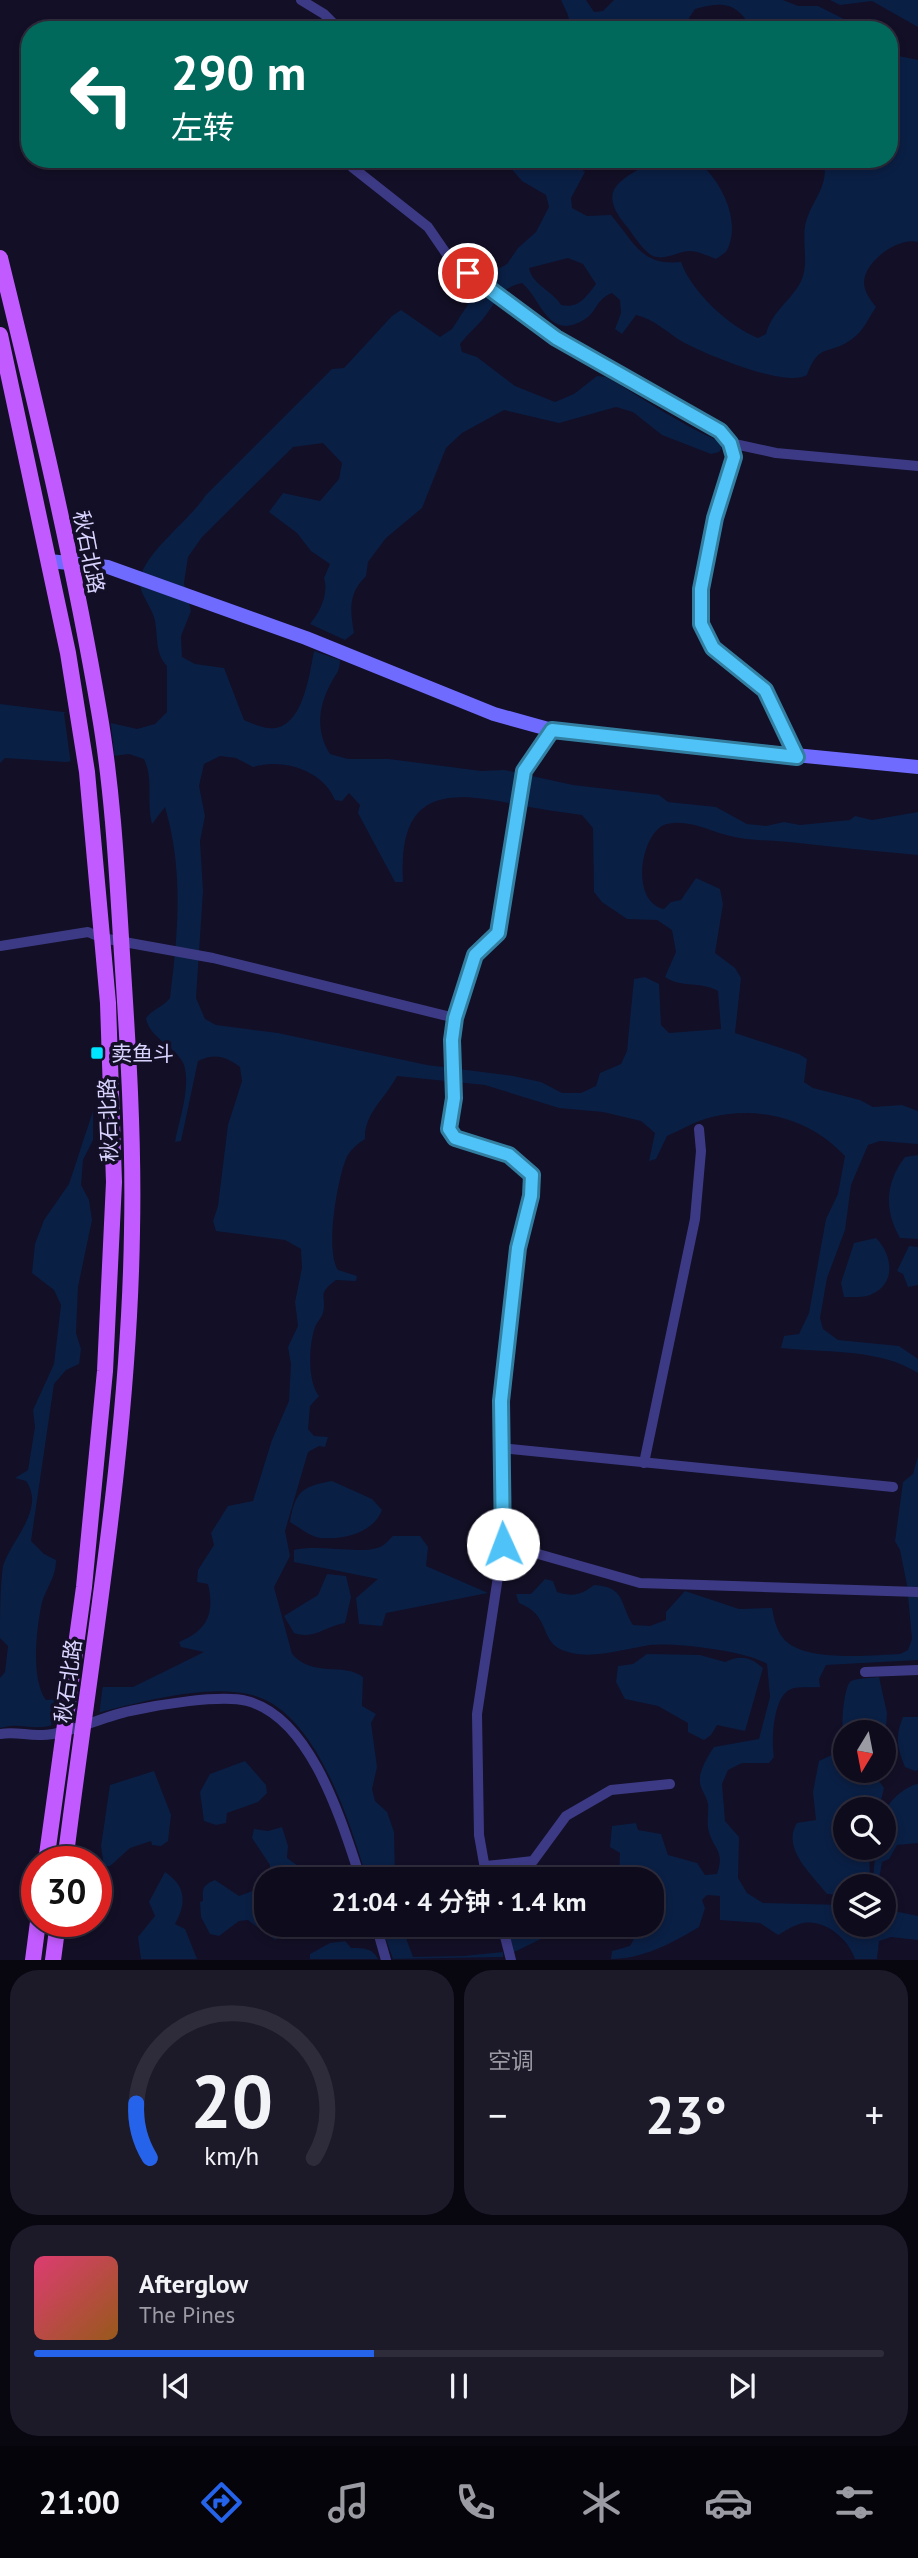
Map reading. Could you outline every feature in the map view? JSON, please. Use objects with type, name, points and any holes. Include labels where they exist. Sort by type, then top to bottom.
[{"type":"main road","name":"秋石北路","points":[[0,258],[100,715],[121,940],[132,1231],[125,1364],[109,1541],[67,1846]]},
{"type":"main road","name":"秋石北路","points":[[0,335],[68,653],[87,772],[108,1003],[114,1182],[105,1371],[84,1587],[48,1846]]},
{"type":"main road","points":[[33,1959],[36,1937]]},
{"type":"main road","points":[[53,1959],[56,1937]]},
{"type":"street","points":[[301,0],[331,21]]},
{"type":"street","points":[[353,168],[428,227],[450,259],[556,338],[720,431],[730,443],[733,464],[715,518],[701,589],[701,624],[713,648],[765,690],[797,757]]},
{"type":"street","points":[[730,443],[776,453],[918,466]]},
{"type":"street","points":[[49,561],[108,567],[306,638],[481,709],[552,730],[797,757],[918,767]]},
{"type":"street","points":[[552,730],[524,771],[498,933],[475,955],[455,1018],[452,1040],[454,1098],[449,1129],[455,1138],[509,1155],[532,1175],[531,1196],[518,1248],[501,1401],[503,1544],[477,1713],[479,1835],[486,1866],[533,1861],[566,1816],[611,1790],[670,1784]]},
{"type":"street","points":[[0,946],[89,932],[102,938],[213,958],[455,1018]]},
{"type":"street","points":[[644,1463],[695,1219],[701,1151],[699,1129]]},
{"type":"street","points":[[500,1448],[893,1487]]},
{"type":"street","points":[[503,1544],[640,1583],[918,1592]]},
{"type":"street","points":[[865,1672],[918,1670]]},
{"type":"street","points":[[0,1734],[17,1731],[43,1735],[129,1711],[197,1701],[245,1700],[268,1711],[291,1731],[309,1755],[326,1784],[356,1867]]},
{"type":"street","points":[[380,1937],[386,1959]]},
{"type":"street","points":[[505,1937],[511,1959]]},
{"type":"water","points":[[561,0],[586,0],[594,12],[603,11],[614,0],[783,0],[798,6],[818,6],[848,21],[747,21],[735,9],[721,5],[695,9],[689,21],[569,21]]},
{"type":"water","points":[[830,0],[918,0],[918,27],[872,1],[840,5]]},
{"type":"water","points":[[898,56],[918,60],[918,242],[910,241],[892,247],[870,266],[864,286],[876,307],[856,336],[821,353],[811,364],[807,375],[796,378],[781,377],[745,368],[694,347],[655,323],[636,315],[622,334],[615,329],[621,313],[620,300],[612,293],[602,299],[585,319],[562,326],[547,316],[522,283],[503,292],[460,344],[462,352],[477,357],[515,386],[555,402],[574,394],[597,376],[606,377],[719,441],[723,446],[719,452],[711,454],[662,435],[633,412],[616,407],[559,423],[504,410],[462,433],[446,448],[422,508],[386,538],[368,562],[366,576],[353,596],[354,633],[345,640],[310,624],[323,602],[324,578],[330,564],[311,551],[297,533],[269,512],[283,493],[320,501],[339,479],[342,463],[323,443],[293,447],[202,537],[188,557],[184,583],[191,611],[181,636],[182,657],[195,664],[224,668],[244,720],[268,728],[282,726],[296,713],[305,693],[314,651],[340,660],[338,671],[323,702],[320,720],[322,737],[330,754],[348,759],[389,759],[481,771],[504,770],[573,785],[659,795],[668,802],[716,807],[747,824],[766,826],[784,822],[800,825],[850,820],[855,816],[872,820],[918,812],[918,855],[745,839],[691,824],[667,824],[658,829],[651,838],[643,865],[643,880],[646,893],[653,903],[664,909],[671,902],[681,900],[696,878],[720,889],[723,904],[715,953],[735,968],[741,978],[735,1033],[807,1059],[804,1082],[813,1088],[860,1100],[873,1107],[902,1105],[918,1111],[918,1144],[880,1141],[868,1145],[851,1185],[845,1230],[827,1278],[820,1318],[823,1329],[838,1340],[899,1346],[918,1359],[918,1373],[903,1365],[869,1355],[781,1348],[784,1336],[799,1334],[809,1313],[826,1219],[838,1194],[845,1156],[817,1133],[801,1125],[767,1115],[749,1113],[712,1117],[667,1136],[656,1159],[649,1161],[655,1133],[641,1121],[603,1112],[559,1108],[485,1085],[397,1076],[372,1113],[365,1139],[347,1156],[339,1183],[332,1232],[334,1261],[338,1270],[357,1276],[356,1281],[336,1280],[324,1292],[323,1313],[313,1334],[310,1352],[312,1381],[319,1396],[310,1406],[308,1429],[314,1436],[328,1437],[325,1447],[319,1446],[308,1452],[285,1531],[290,1556],[274,1587],[292,1654],[309,1666],[346,1670],[363,1677],[362,1706],[376,1714],[371,1723],[377,1767],[372,1789],[375,1801],[387,1812],[394,1832],[395,1867],[363,1867],[328,1772],[312,1746],[295,1723],[275,1705],[252,1695],[211,1691],[189,1693],[47,1726],[0,1728],[0,1678],[5,1672],[8,1646],[0,1638],[3,1566],[30,1513],[32,1502],[26,1481],[15,1478],[28,1470],[35,1427],[33,1410],[54,1364],[61,1305],[54,1290],[32,1273],[35,1244],[44,1220],[69,1184],[93,1111],[93,1140],[83,1160],[81,1185],[89,1200],[92,1220],[78,1287],[76,1333],[81,1349],[79,1364],[66,1370],[54,1384],[31,1541],[44,1554],[56,1560],[41,1607],[36,1642],[38,1680],[46,1700],[78,1698],[101,1687],[133,1687],[204,1652],[181,1647],[179,1642],[196,1633],[207,1620],[210,1604],[208,1584],[197,1582],[198,1570],[214,1545],[211,1533],[228,1506],[253,1501],[272,1440],[289,1401],[291,1364],[288,1347],[298,1326],[295,1302],[302,1268],[301,1249],[285,1240],[216,1231],[213,1221],[218,1206],[228,1125],[242,1081],[240,1067],[220,1057],[198,1061],[181,1141],[175,1142],[185,1093],[184,1065],[176,1053],[152,1032],[146,1018],[170,998],[177,926],[177,879],[165,807],[152,824],[149,775],[144,759],[129,754],[66,762],[5,758],[0,763],[0,704],[63,712],[137,729],[155,724],[167,712],[167,666],[159,651],[154,616],[140,586],[146,564],[205,496],[332,369],[344,368],[392,316],[401,310],[440,337],[452,329],[487,275],[507,264],[518,248],[536,232],[549,207],[546,195],[522,181],[511,168],[580,168],[585,172],[571,198],[572,208],[587,216],[611,215],[633,243],[648,256],[667,262],[681,262],[693,285],[712,307],[723,317],[758,338],[766,334],[772,320],[802,278],[805,264],[805,226],[824,179],[825,168],[898,168]],"holes":[[[568,258],[583,264],[596,284],[577,304],[561,305],[534,279],[529,268]],[[220,756],[236,758],[253,767],[276,764],[300,769],[321,781],[335,800],[342,801],[349,793],[360,805],[358,813],[395,882],[403,882],[403,852],[408,829],[418,813],[431,803],[448,798],[468,797],[582,815],[593,828],[594,892],[602,902],[627,919],[657,920],[672,930],[676,952],[665,977],[718,991],[721,1029],[669,1033],[661,1025],[659,984],[645,977],[634,979],[627,1051],[621,1064],[600,1073],[596,1086],[581,1093],[562,1093],[541,1082],[513,1076],[427,1065],[278,1033],[216,1025],[205,1019],[196,998],[203,891],[200,841],[205,816],[199,786],[204,764]]]},
{"type":"water","points":[[641,168],[704,168],[721,189],[731,215],[731,240],[726,252],[716,259],[690,251],[663,257],[650,254],[618,214],[613,203],[616,186]]},
{"type":"water","points":[[918,1155],[918,1239],[900,1238],[889,1207],[890,1187],[905,1157]]},
{"type":"water","points":[[876,1238],[888,1260],[885,1283],[869,1295],[844,1297],[841,1283],[854,1243]]},
{"type":"water","points":[[909,1246],[918,1247],[918,1285],[908,1287],[903,1274],[897,1271]]},
{"type":"water","points":[[918,1456],[918,1660],[826,1665],[819,1679],[820,1687],[791,1689],[780,1700],[773,1730],[774,1757],[769,1763],[742,1763],[728,1770],[722,1784],[725,1821],[739,1837],[738,1878],[747,1893],[763,1903],[833,1905],[833,1931],[820,1924],[803,1923],[778,1935],[760,1923],[720,1920],[720,1896],[707,1895],[702,1900],[705,1908],[699,1927],[646,1953],[611,1959],[612,1951],[630,1946],[635,1937],[664,1937],[664,1867],[619,1867],[620,1853],[610,1847],[612,1826],[636,1823],[638,1830],[661,1834],[668,1855],[697,1863],[705,1875],[717,1874],[720,1860],[708,1829],[708,1804],[701,1786],[700,1774],[714,1747],[759,1739],[770,1697],[767,1664],[728,1651],[676,1645],[650,1645],[593,1655],[570,1653],[554,1645],[536,1614],[519,1603],[516,1594],[531,1594],[545,1579],[553,1581],[557,1592],[572,1595],[594,1585],[604,1586],[620,1597],[633,1625],[650,1626],[666,1620],[666,1612],[685,1591],[739,1609],[772,1608],[783,1638],[806,1651],[838,1656],[900,1654],[908,1650],[912,1639],[907,1585],[900,1550],[895,1541],[903,1482],[913,1474]]},
{"type":"water","points":[[332,1481],[372,1499],[382,1510],[378,1518],[357,1533],[329,1538],[312,1535],[290,1522],[295,1503],[302,1492],[314,1485]]},
{"type":"water","points":[[393,1536],[420,1536],[428,1547],[426,1566],[488,1593],[386,1613],[382,1626],[359,1624],[356,1598],[378,1579],[294,1562],[294,1550],[371,1549],[382,1546]]},
{"type":"water","points":[[327,1574],[346,1576],[351,1597],[345,1623],[314,1634],[294,1633],[284,1616],[318,1595]]},
{"type":"water","points":[[647,1654],[700,1655],[725,1662],[745,1658],[758,1664],[763,1668],[745,1731],[717,1725],[704,1740],[688,1732],[688,1723],[658,1706],[625,1699],[616,1682],[618,1666],[633,1664]]},
{"type":"water","points":[[879,1677],[887,1720],[843,1720],[846,1692],[848,1685],[854,1680]]},
{"type":"water","points":[[903,1717],[918,1717],[918,1770],[915,1771],[905,1767],[899,1748],[898,1736]]},
{"type":"water","points":[[833,1754],[833,1783],[880,1783],[884,1788],[882,1797],[833,1797],[833,1860],[869,1860],[870,1874],[833,1874],[833,1894],[827,1894],[800,1861],[793,1842],[797,1823],[816,1820],[813,1792],[819,1761]]},
{"type":"water","points":[[245,1761],[266,1785],[267,1793],[258,1802],[227,1813],[226,1823],[216,1825],[204,1821],[200,1792],[210,1774]]},
{"type":"water","points":[[154,1771],[171,1815],[168,1841],[161,1846],[152,1845],[151,1841],[130,1848],[112,1864],[112,1846],[101,1846],[110,1785]]},
{"type":"water","points":[[918,1784],[918,1843],[896,1847],[896,1797]]},
{"type":"water","points":[[282,1827],[288,1846],[287,1858],[300,1867],[270,1867],[252,1838],[254,1829],[268,1831]]},
{"type":"water","points":[[875,1860],[887,1860],[882,1862],[880,1874],[873,1874]]},
{"type":"water","points":[[165,1872],[181,1889],[183,1902],[175,1924],[185,1929],[197,1959],[141,1959],[138,1937],[155,1916],[149,1902]]},
{"type":"water","points":[[215,1880],[239,1896],[254,1890],[254,1924],[248,1920],[239,1921],[219,1936],[210,1934],[201,1917],[200,1902],[203,1901],[204,1888]]},
{"type":"water","points":[[896,1911],[918,1916],[918,1940],[891,1937],[896,1937]]},
{"type":"water","points":[[385,1937],[406,1937],[413,1957],[503,1952],[503,1957],[393,1959]]},
{"type":"water","points":[[510,1937],[545,1937],[514,1952]]},
{"type":"water","points":[[891,1937],[879,1941],[877,1959],[855,1959],[842,1938]]},
{"type":"water","points":[[345,1941],[351,1948],[370,1951],[378,1959],[310,1959],[310,1954],[330,1943]]},
{"type":"pier","points":[[64,713],[110,717],[115,759],[71,765]]},
{"type":"pier","points":[[103,1684],[99,1716],[51,1728],[55,1696],[77,1695]]},
{"type":"place","name":"卖鱼斗","points":[[97,1053]]},
{"type":"route","points":[[468,273],[556,338],[720,431],[730,443],[734,457],[732,471],[715,518],[701,589],[701,624],[713,648],[765,690],[774,702],[797,757],[552,730],[524,771],[498,933],[475,955],[455,1018],[452,1040],[454,1098],[449,1129],[455,1138],[509,1155],[532,1175],[531,1196],[518,1248],[501,1401],[503,1544]]}]
